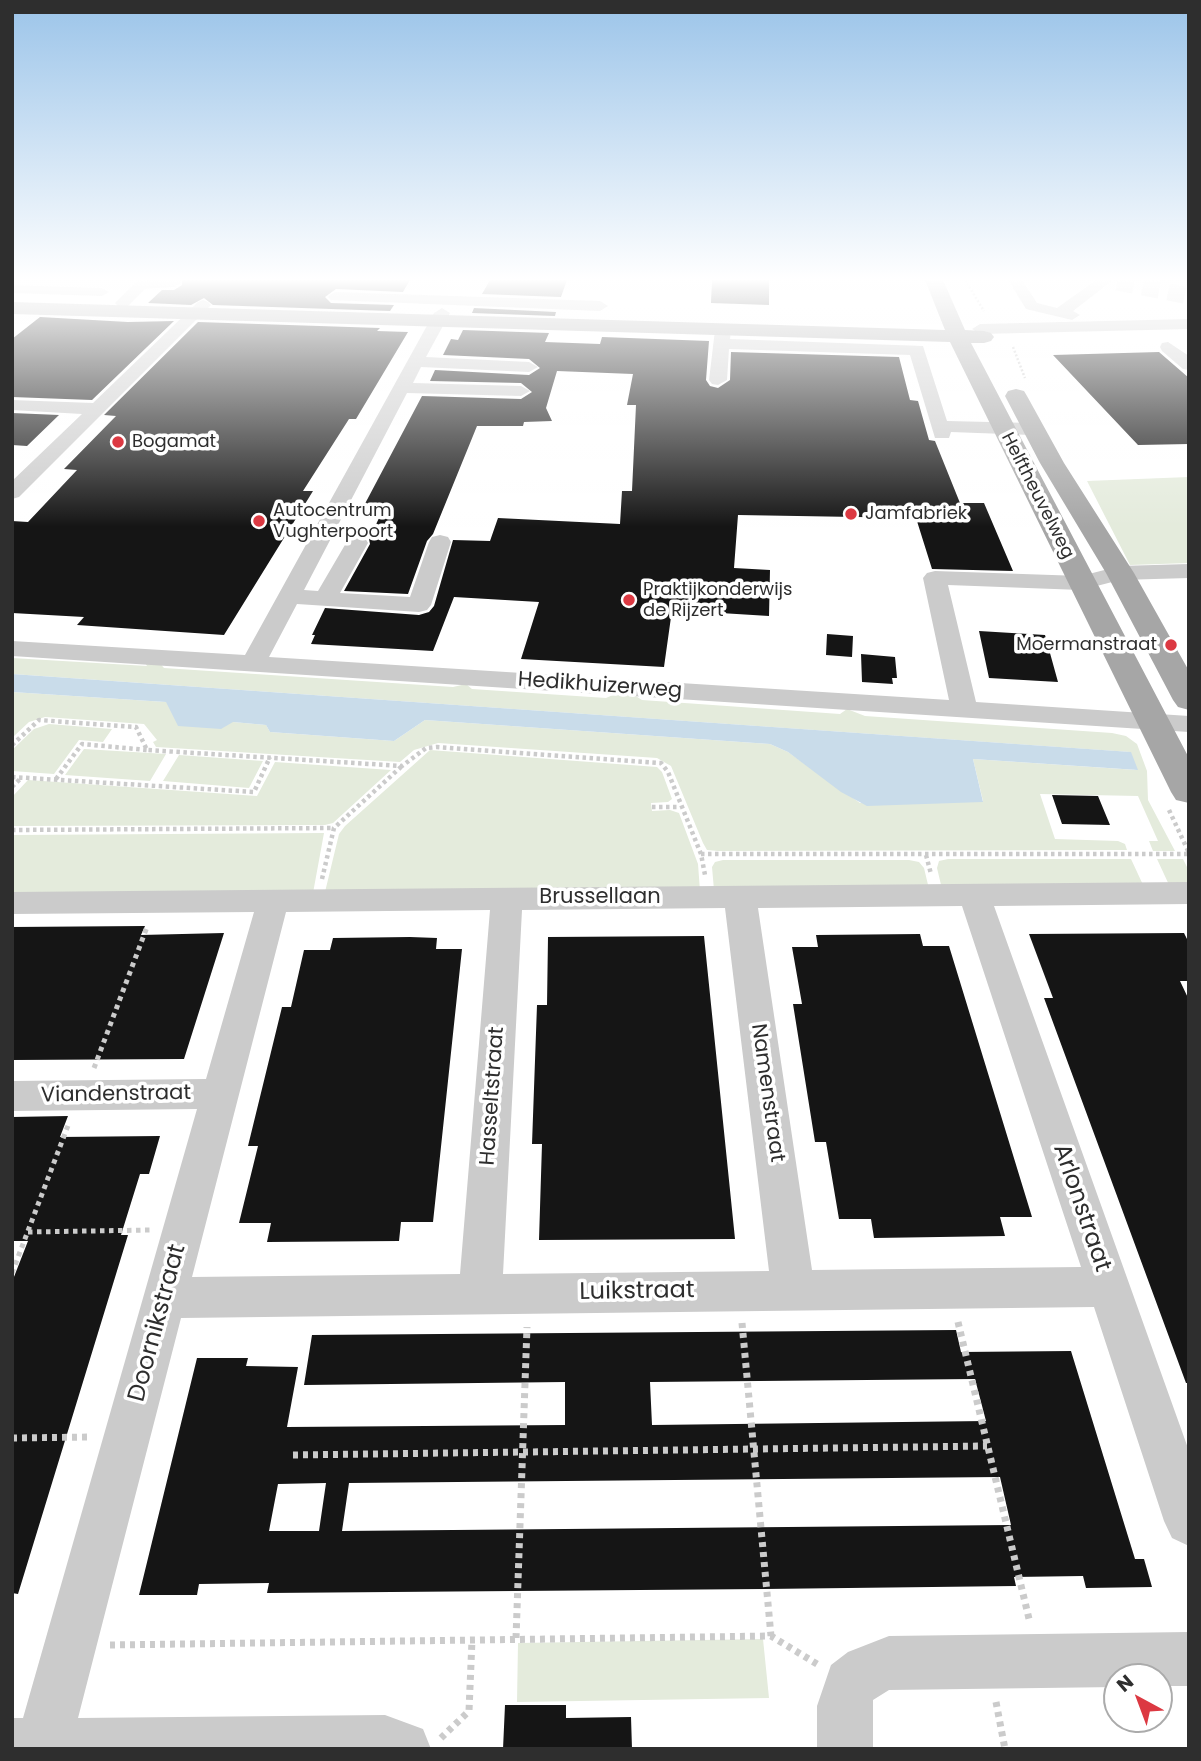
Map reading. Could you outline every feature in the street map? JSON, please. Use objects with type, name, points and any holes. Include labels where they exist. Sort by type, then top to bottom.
[{"type":"main road","name":"Helftheuvelweg","points":[[971,362],[1189,792]]},
{"type":"main road","name":"Helftheuvelweg","points":[[1009,384],[1032,429],[1120,573],[1189,700]]},
{"type":"street","points":[[12,493],[145,362]]},
{"type":"street","points":[[253,663],[415,362]]},
{"type":"street","points":[[419,362],[529,367]]},
{"type":"street","points":[[718,380],[720,362]]},
{"type":"street","points":[[921,362],[940,430],[1032,429]]},
{"type":"street","points":[[401,387],[521,391]]},
{"type":"street","points":[[12,405],[98,409]]},
{"type":"street","points":[[326,599],[357,542]]},
{"type":"street","points":[[288,596],[419,605],[440,542]]},
{"type":"street","points":[[1120,573],[1189,571]]},
{"type":"street","name":"Helftheuvelweg","points":[[1081,583],[1120,573]]},
{"type":"street","points":[[964,710],[935,578],[1081,583]]},
{"type":"street","name":"Hedikhuizerweg","points":[[12,648],[1189,724]]},
{"type":"street","name":"Brussellaan","points":[[12,903],[1189,893]]},
{"type":"street","name":"Arlonstraat","points":[[974,895],[1189,1521]]},
{"type":"street","name":"Namenstraat","points":[[724,897],[793,1290]]},
{"type":"street","name":"Hasseltstraat","points":[[480,1294],[507,898]]},
{"type":"street","name":"Doornikstraat","points":[[28,1745],[70,1645],[273,901]]},
{"type":"street","name":"Viandenstraat","points":[[12,1096],[220,1094]]},
{"type":"street","name":"Luikstraat","points":[[165,1298],[1108,1287]]},
{"type":"street","points":[[845,1749],[844,1706],[850,1684],[867,1671],[889,1663],[1189,1659]]},
{"type":"street","points":[[28,1745],[385,1744],[403,1749]]},
{"type":"path","points":[[12,745],[39,720],[136,727],[147,750]]},
{"type":"path","points":[[56,779],[82,744],[402,766]]},
{"type":"path","points":[[318,900],[334,828],[402,766],[426,748],[437,747],[661,763],[668,772],[701,854],[724,897]]},
{"type":"path","points":[[12,777],[254,792],[270,757]]},
{"type":"path","points":[[12,787],[22,777]]},
{"type":"path","points":[[652,807],[680,807]]},
{"type":"path","points":[[12,830],[334,828]]},
{"type":"path","points":[[701,854],[1189,854]]},
{"type":"path","points":[[12,1272],[156,901]]},
{"type":"path","points":[[28,1232],[183,1230]]},
{"type":"path","points":[[950,1288],[1039,1662]]},
{"type":"path","points":[[739,1291],[771,1636]]},
{"type":"path","points":[[516,1638],[528,1293]]},
{"type":"path","points":[[12,1438],[127,1436]]},
{"type":"path","points":[[293,1455],[987,1446]]},
{"type":"path","points":[[70,1645],[771,1636],[850,1684]]},
{"type":"path","points":[[430,1749],[469,1712],[472,1640]]},
{"type":"path","points":[[988,1662],[1005,1749]]},
{"type":"green space","points":[[1189,477],[1189,563],[1130,565],[1087,481]]},
{"type":"green space","points":[[12,658],[147,666],[144,661],[157,660],[164,668],[453,687],[466,684],[472,689],[606,698],[615,694],[634,695],[642,700],[840,714],[847,709],[865,716],[1112,733],[1126,736],[1137,744],[1147,771],[1148,800],[1175,851],[1153,851],[1149,841],[1158,841],[1138,796],[1040,794],[1055,839],[1118,841],[1125,844],[1127,850],[707,850],[671,766],[657,758],[438,743],[414,750],[400,762],[156,747],[153,742],[157,740],[144,724],[45,717],[29,722],[12,738],[12,692],[166,702],[233,722],[266,725],[270,732],[394,741],[425,720],[770,744],[788,752],[860,803],[983,801],[973,759],[1137,770],[1130,752],[12,674]]},
{"type":"green space","points":[[49,724],[112,729],[103,742],[79,740],[54,774],[12,771],[12,750],[34,729]]},
{"type":"green space","points":[[84,749],[166,754],[150,781],[65,775]]},
{"type":"green space","points":[[430,750],[657,767],[662,772],[672,799],[668,802],[651,803],[652,811],[670,810],[679,813],[698,864],[700,891],[325,892],[339,834]]},
{"type":"green space","points":[[179,755],[263,761],[249,788],[163,781]]},
{"type":"green space","points":[[275,762],[391,770],[333,823],[325,825],[12,826],[12,797],[28,780],[257,796]]},
{"type":"green space","points":[[324,833],[313,893],[12,894],[12,835]]},
{"type":"green space","points":[[1131,859],[1144,887],[942,889],[937,868],[939,861]]},
{"type":"green space","points":[[1157,859],[1183,859],[1189,871],[1189,888],[1170,887]]},
{"type":"green space","points":[[909,860],[919,862],[924,868],[929,889],[714,890],[712,867],[715,862]]},
{"type":"green space","points":[[763,1639],[769,1698],[517,1702],[518,1643]]},
{"type":"water","points":[[12,674],[1131,752],[1138,770],[973,759],[983,802],[867,806],[841,792],[788,752],[770,744],[425,720],[394,741],[270,732],[266,725],[233,722],[221,729],[178,726],[166,702],[12,692]]},
{"type":"building","points":[[12,362],[131,362],[92,400],[12,397]]},
{"type":"building","points":[[157,362],[390,362],[356,419],[349,419],[303,491],[313,491],[224,635],[77,625],[84,617],[12,613],[12,521],[28,522],[77,470],[64,469],[116,416],[104,415]]},
{"type":"building","points":[[533,362],[707,362],[706,380],[710,386],[718,388],[730,380],[731,362],[900,362],[910,400],[918,401],[929,440],[935,441],[960,503],[984,503],[1013,571],[932,569],[916,518],[738,515],[734,568],[770,570],[769,616],[672,610],[664,667],[521,659],[539,602],[454,597],[433,651],[311,644],[315,635],[312,635],[325,608],[419,615],[429,612],[434,606],[453,540],[490,541],[498,518],[620,524],[622,491],[632,491],[636,405],[627,405],[633,374],[557,371],[546,408],[552,421],[524,422],[523,426],[477,426],[433,534],[427,541],[408,594],[344,591],[370,544],[369,539],[380,516],[359,515],[422,396],[521,399],[532,392],[521,383],[430,381],[435,370],[529,375],[540,368]]},
{"type":"building","points":[[1060,362],[1171,362],[1189,378],[1189,444],[1138,445]]},
{"type":"building","points":[[12,413],[59,415],[27,446],[12,445]]},
{"type":"building","points":[[979,631],[1045,635],[1058,682],[989,678]]},
{"type":"building","points":[[827,634],[853,636],[852,657],[826,655]]},
{"type":"building","points":[[861,654],[895,657],[897,678],[892,678],[893,684],[862,682]]},
{"type":"building","points":[[1052,795],[1098,796],[1110,825],[1062,824]]},
{"type":"building","points":[[145,926],[141,935],[224,933],[184,1059],[12,1060],[12,927]]},
{"type":"building","points":[[1184,933],[1189,943],[1189,981],[1180,981],[1189,1000],[1189,1383],[1186,1383],[1044,998],[1053,998],[1029,934]]},
{"type":"building","points":[[920,934],[923,946],[949,946],[1032,1217],[1000,1217],[1005,1236],[874,1238],[871,1219],[839,1219],[826,1142],[815,1142],[793,1004],[802,1004],[792,947],[818,947],[816,935]]},
{"type":"building","points":[[704,936],[735,1239],[539,1240],[542,1144],[532,1144],[537,1005],[547,1005],[548,937]]},
{"type":"building","points":[[333,938],[437,938],[436,949],[462,949],[433,1222],[401,1222],[399,1241],[267,1242],[271,1223],[239,1223],[258,1146],[248,1146],[282,1007],[291,1007],[304,950],[330,950]]},
{"type":"building","points":[[68,1116],[60,1137],[160,1136],[149,1174],[140,1174],[121,1235],[128,1235],[18,1594],[12,1593],[12,1282],[28,1241],[12,1241],[12,1117]]},
{"type":"building","points":[[956,1330],[961,1352],[1071,1351],[1135,1559],[1144,1559],[1152,1587],[1086,1588],[1083,1576],[1014,1577],[1016,1586],[764,1589],[267,1593],[269,1583],[199,1584],[197,1595],[139,1595],[197,1358],[248,1358],[246,1366],[298,1367],[287,1427],[565,1425],[565,1382],[304,1385],[312,1335]],"holes":[[[975,1379],[986,1421],[652,1425],[650,1382]],[[1000,1477],[1011,1525],[342,1531],[349,1483]],[[326,1483],[319,1531],[269,1531],[278,1484]]]},
{"type":"building","points":[[505,1705],[566,1705],[566,1718],[631,1717],[632,1749],[503,1749]]},
{"type":"place","name":"Bogamat","points":[[118,442]]},
{"type":"place","name":"Jamfabriek","points":[[851,514]]},
{"type":"place","name":"Autocentrum Vughterpoort","points":[[259,521]]},
{"type":"place","name":"Praktijkonderwijs de Rijzert","points":[[629,600]]},
{"type":"place","name":"Moermanstraat","points":[[1171,645]]}]
